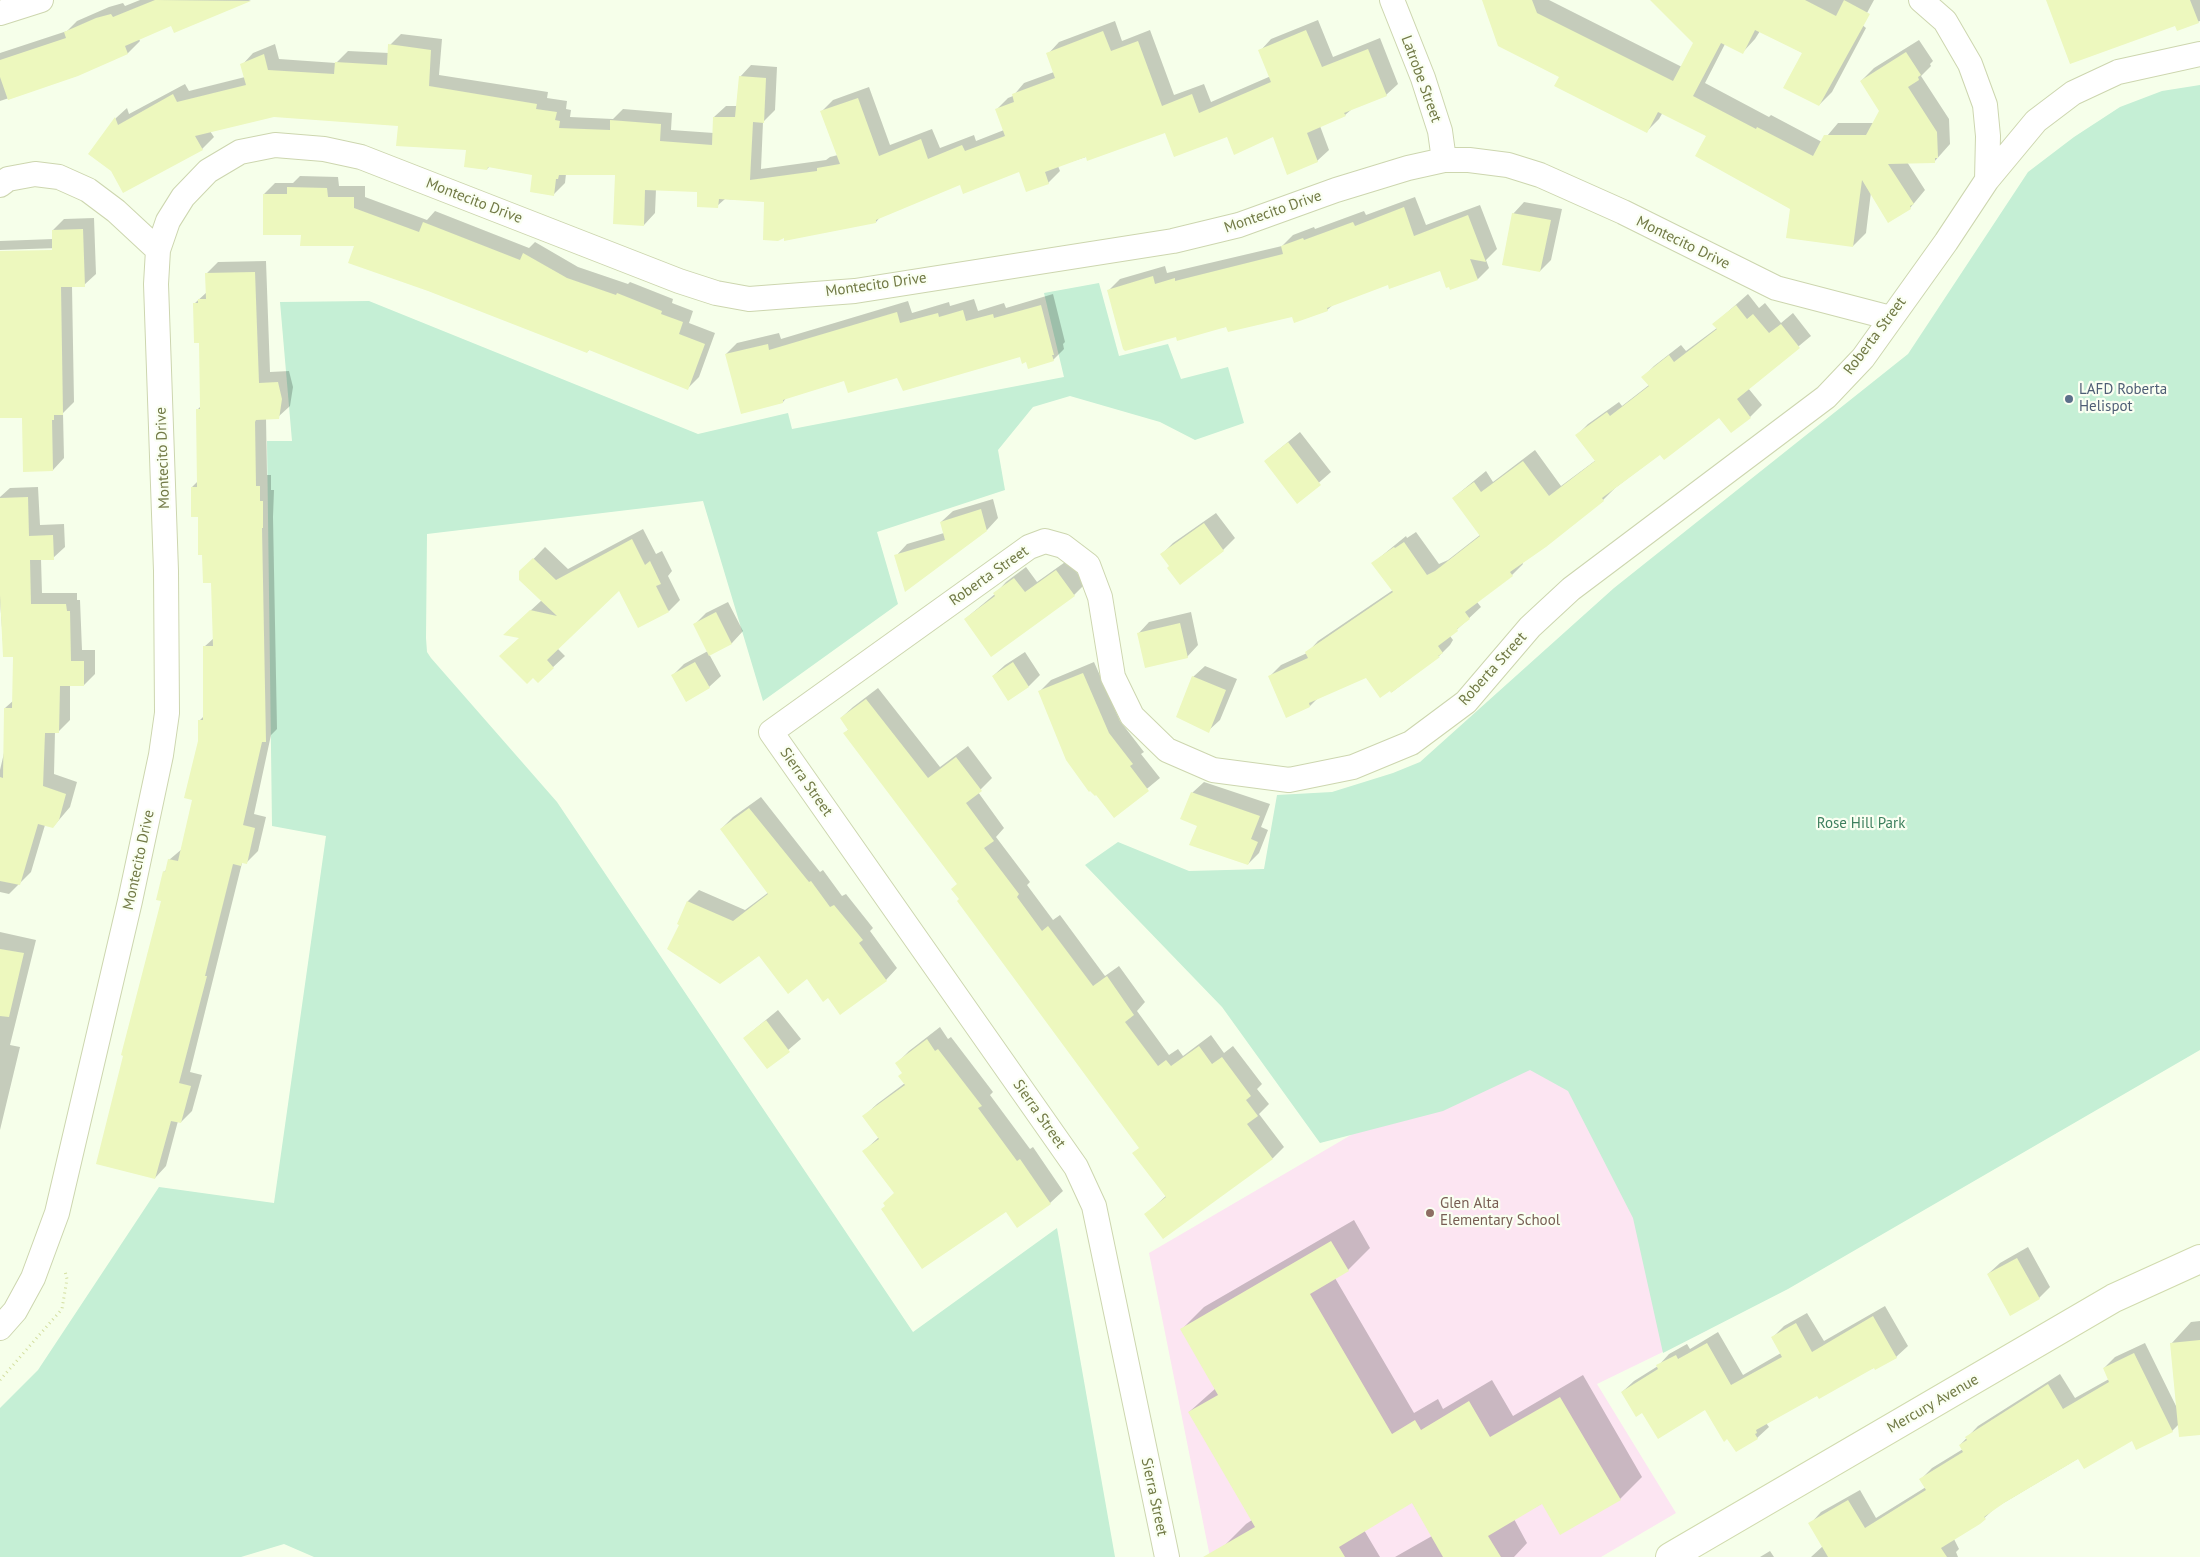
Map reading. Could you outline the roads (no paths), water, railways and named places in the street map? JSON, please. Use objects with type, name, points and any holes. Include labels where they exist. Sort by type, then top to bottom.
[{"type":"street","points":[[0,13],[41,0]]},
{"type":"street","name":"Latrobe Street","points":[[1392,0],[1437,122],[1444,160]]},
{"type":"street","points":[[1921,0],[1945,21],[1970,64],[1985,105],[1988,136],[1986,180]]},
{"type":"street","name":"Roberta Street","points":[[771,732],[1029,547],[1045,541],[1063,546],[1088,564],[1100,597],[1113,677],[1132,716],[1167,750],[1213,770],[1289,780],[1353,767],[1411,743],[1466,702],[1530,627],[1572,589],[1826,397],[1863,358],[1946,242],[1986,180],[2036,121],[2073,93],[2118,72],[2200,54]]},
{"type":"street","name":"Montecito Drive","points":[[0,1328],[15,1311],[33,1278],[58,1213],[130,901],[161,755],[167,713],[168,664],[156,284],[158,250],[168,222],[183,196],[208,171],[240,152],[275,145],[324,149],[361,157],[679,281],[716,293],[749,299],[855,291],[1173,241],[1239,225],[1378,177],[1444,160],[1508,165],[1540,175],[1623,212],[1776,288],[1891,318]]},
{"type":"street","points":[[0,185],[8,179],[35,174],[59,177],[88,190],[109,206],[158,250]]},
{"type":"street","name":"Sierra Street","points":[[771,732],[1076,1167],[1094,1206],[1167,1557]]},
{"type":"street","name":"Mercury Avenue","points":[[1670,1557],[2114,1298],[2200,1259]]},
{"type":"place","name":"LAFD Roberta Helispot","points":[[2069,399]]},
{"type":"place","name":"Glen Alta Elementary School","points":[[1430,1213]]},
{"type":"park label","name":"Rose Hill Park","points":[[1861,824]]}]
